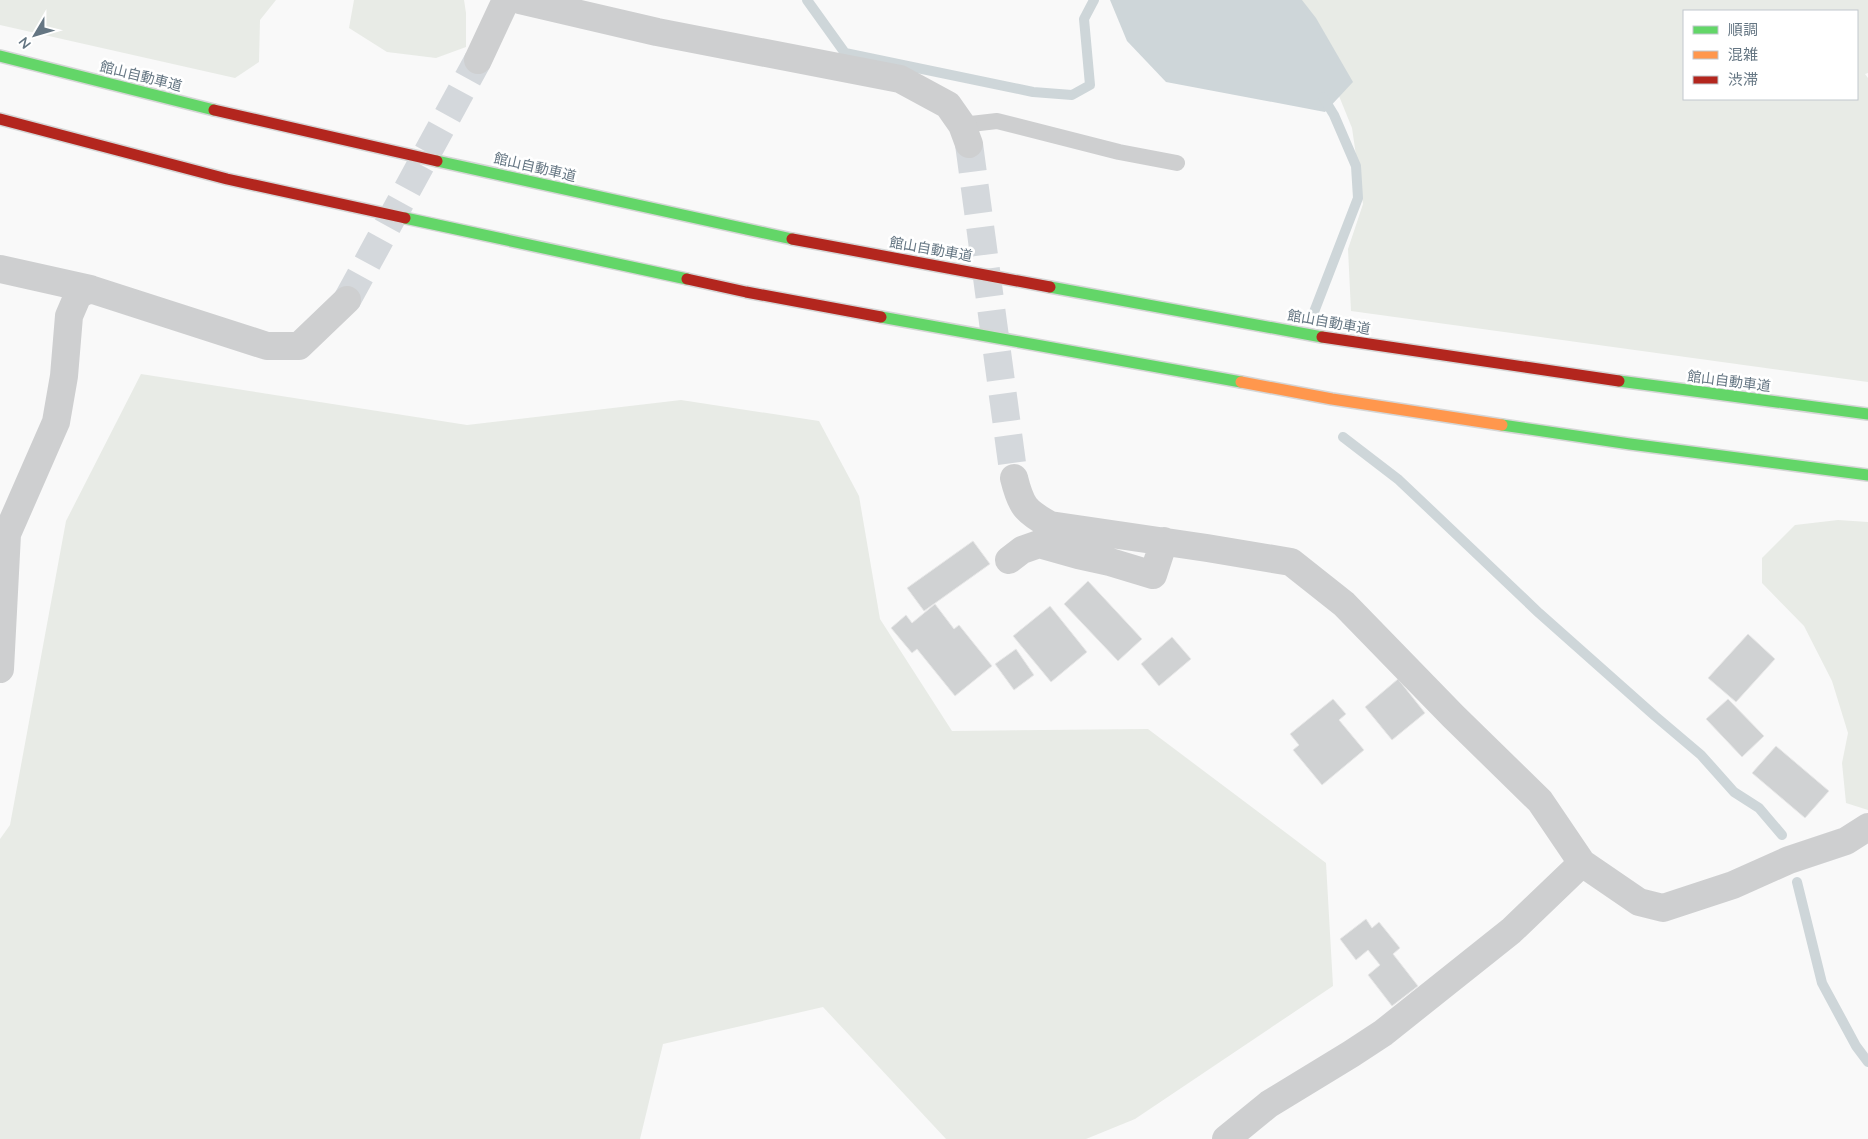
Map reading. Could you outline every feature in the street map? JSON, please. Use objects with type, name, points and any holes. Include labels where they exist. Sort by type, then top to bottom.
[{"type":"highway","name":"館山自動車道","points":[[0,56],[245,118],[768,234],[1334,339],[1652,386],[1868,414]]},
{"type":"highway","points":[[0,119],[227,179],[756,294],[1332,399],[1630,444],[1868,475]]},
{"type":"street","points":[[478,60],[506,0]]},
{"type":"street","points":[[520,0],[657,32],[900,79],[948,105],[965,135]]},
{"type":"street","points":[[0,269],[90,289],[267,346],[299,346],[347,300]]},
{"type":"street","points":[[0,668],[8,534],[56,422],[64,376],[69,316],[78,295],[90,289]]},
{"type":"street","points":[[1014,478],[1019,500],[1033,516],[1050,525],[1291,562],[1344,604],[1540,800],[1582,863],[1639,902],[1662,908],[1733,885],[1789,860],[1846,841],[1868,828]]},
{"type":"street","points":[[1009,560],[1022,550],[1039,544],[1153,575],[1164,541]]},
{"type":"street","points":[[1226,1139],[1269,1104],[1351,1054],[1397,1022],[1511,930],[1582,863]]},
{"type":"lane","points":[[965,135],[997,122],[1119,152],[1177,163]]},
{"type":"shaded area","points":[[0,0],[276,0],[260,20],[259,62],[235,78],[0,25]]},
{"type":"shaded area","points":[[354,0],[464,0],[466,47],[436,58],[387,52],[349,28]]},
{"type":"shaded area","points":[[1110,0],[1302,0],[1316,18],[1353,82],[1325,112],[1166,82],[1127,41]]},
{"type":"shaded area","points":[[1281,0],[1868,0],[1868,73],[1865,74],[1868,78],[1868,382],[1351,311],[1348,249],[1363,204],[1352,128],[1326,64]]},
{"type":"shaded area","points":[[141,374],[467,425],[681,400],[819,421],[859,496],[880,619],[952,731],[1148,729],[1326,863],[1333,986],[1135,1119],[1086,1139],[946,1139],[823,1007],[663,1044],[640,1139],[0,1139],[0,839],[10,825],[66,521]]},
{"type":"shaded area","points":[[1838,520],[1868,522],[1868,810],[1846,803],[1842,763],[1848,733],[1832,681],[1804,626],[1762,583],[1762,558],[1795,525]]},
{"type":"building","points":[[973,541],[990,564],[924,611],[907,588]]},
{"type":"building","points":[[1088,581],[1142,639],[1118,661],[1064,604]]},
{"type":"building","points":[[935,604],[954,629],[959,625],[992,666],[955,696],[917,649],[912,653],[891,628],[906,615],[912,623]]},
{"type":"building","points":[[1050,606],[1087,652],[1051,682],[1013,636]]},
{"type":"building","points":[[1748,634],[1775,659],[1736,702],[1708,678]]},
{"type":"building","points":[[1172,637],[1191,659],[1159,686],[1141,664]]},
{"type":"building","points":[[1016,649],[1034,675],[1014,690],[995,664]]},
{"type":"building","points":[[1398,679],[1425,713],[1392,740],[1365,707]]},
{"type":"building","points":[[1333,699],[1346,714],[1339,720],[1364,750],[1322,785],[1293,750],[1299,745],[1290,734]]},
{"type":"building","points":[[1728,699],[1764,736],[1742,757],[1706,719]]},
{"type":"building","points":[[1776,746],[1829,791],[1805,818],[1752,773]]},
{"type":"building","points":[[1366,919],[1372,928],[1379,922],[1400,948],[1393,954],[1418,986],[1392,1006],[1368,975],[1380,965],[1368,950],[1356,960],[1340,939]]},
{"type":"waterway","points":[[807,0],[845,53],[1033,92],[1072,95],[1090,85],[1084,19],[1094,0]]},
{"type":"waterway","points":[[1314,312],[1358,198],[1356,166],[1334,115],[1323,97]]},
{"type":"waterway","points":[[1343,437],[1399,480],[1539,613],[1701,755],[1734,792],[1759,808],[1782,835]]},
{"type":"waterway","points":[[1797,882],[1822,983],[1856,1046],[1868,1062]]},
{"type":"tunnel","points":[[347,300],[478,60]]},
{"type":"tunnel","points":[[969,144],[1014,478]]},
{"type":"traffic: fast","points":[[0,56],[214,110]]},
{"type":"traffic: fast","points":[[437,161],[792,239]]},
{"type":"traffic: fast","points":[[405,218],[687,279]]},
{"type":"traffic: fast","points":[[1050,287],[1322,337]]},
{"type":"traffic: fast","points":[[881,317],[1241,382]]},
{"type":"traffic: fast","points":[[1619,381],[1868,414]]},
{"type":"traffic: fast","points":[[1502,425],[1868,475]]},
{"type":"traffic: slow","points":[[1241,382],[1332,399],[1502,425]]},
{"type":"traffic: jam","points":[[214,110],[437,161]]},
{"type":"traffic: jam","points":[[0,119],[227,179],[405,218]]},
{"type":"traffic: jam","points":[[792,239],[1050,287]]},
{"type":"traffic: jam","points":[[687,279],[881,317]]},
{"type":"traffic: jam","points":[[1322,337],[1619,381]]}]
